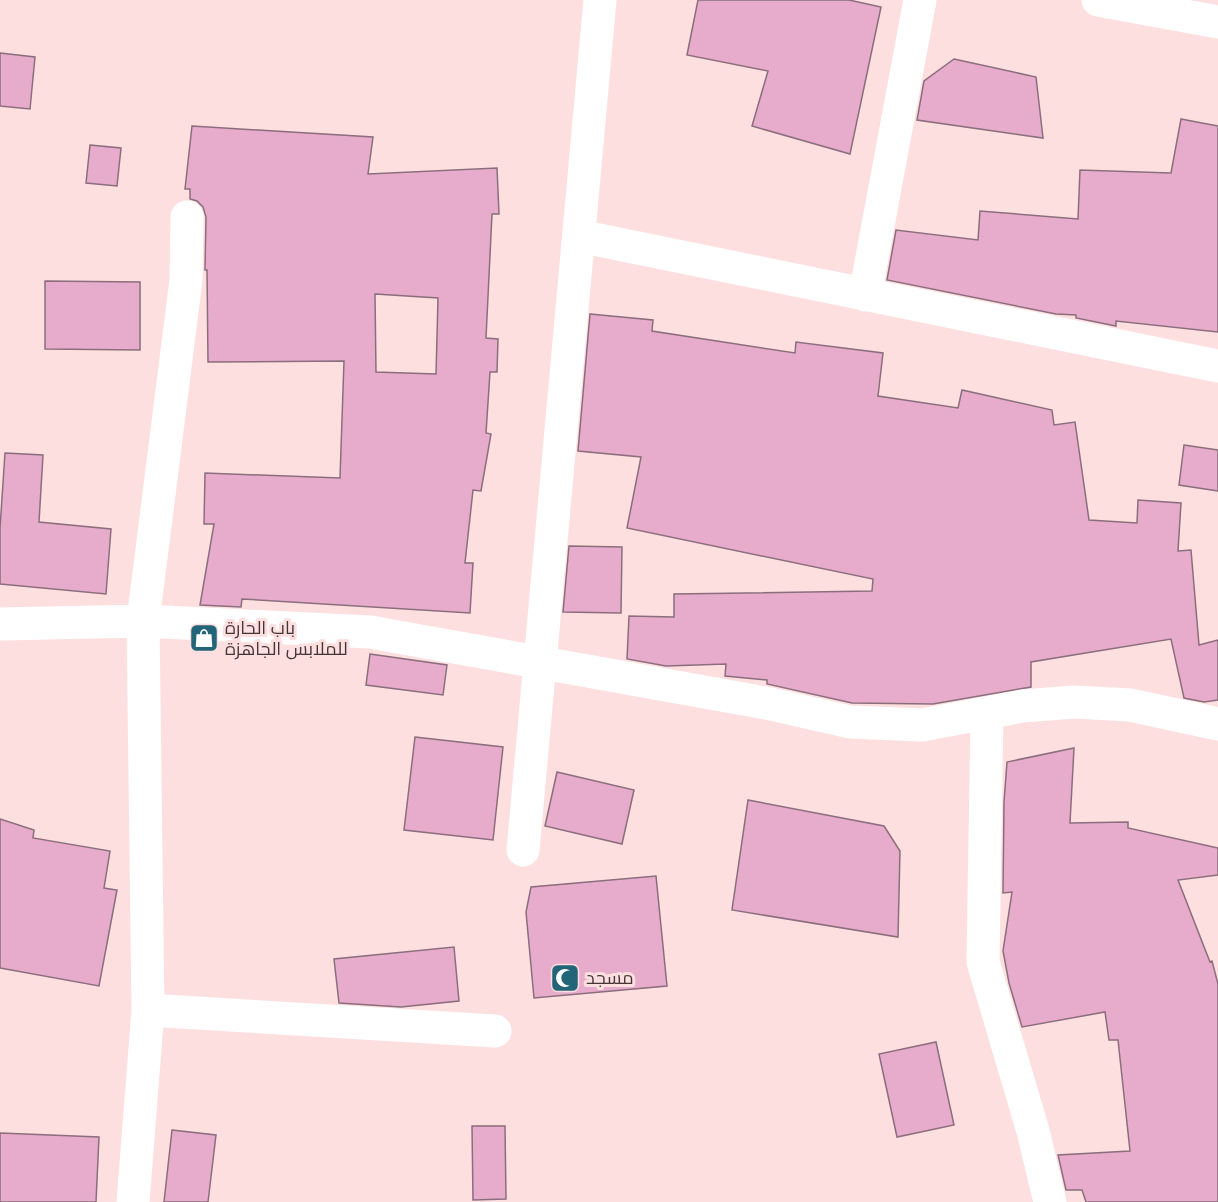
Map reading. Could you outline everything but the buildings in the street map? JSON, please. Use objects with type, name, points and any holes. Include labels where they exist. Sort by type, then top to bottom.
[{"type":"street","points":[[523,850],[600,0]]},
{"type":"street","points":[[865,295],[921,0]]},
{"type":"street","points":[[1098,0],[1218,22]]},
{"type":"street","points":[[133,1202],[148,1010],[143,621],[186,280],[187,217]]},
{"type":"street","points":[[579,236],[1218,366]]},
{"type":"street","points":[[0,624],[143,621],[370,633],[766,703],[850,722],[922,725],[1023,706],[1074,702],[1131,705],[1218,724]]},
{"type":"street","points":[[987,713],[983,962],[1033,1131],[1050,1202]]},
{"type":"street","points":[[148,1010],[495,1031]]},
{"type":"place","name":"باب الحارة للملابس الجاهزة","points":[[204,638]]},
{"type":"place","name":"مسجد","points":[[565,978]]}]
